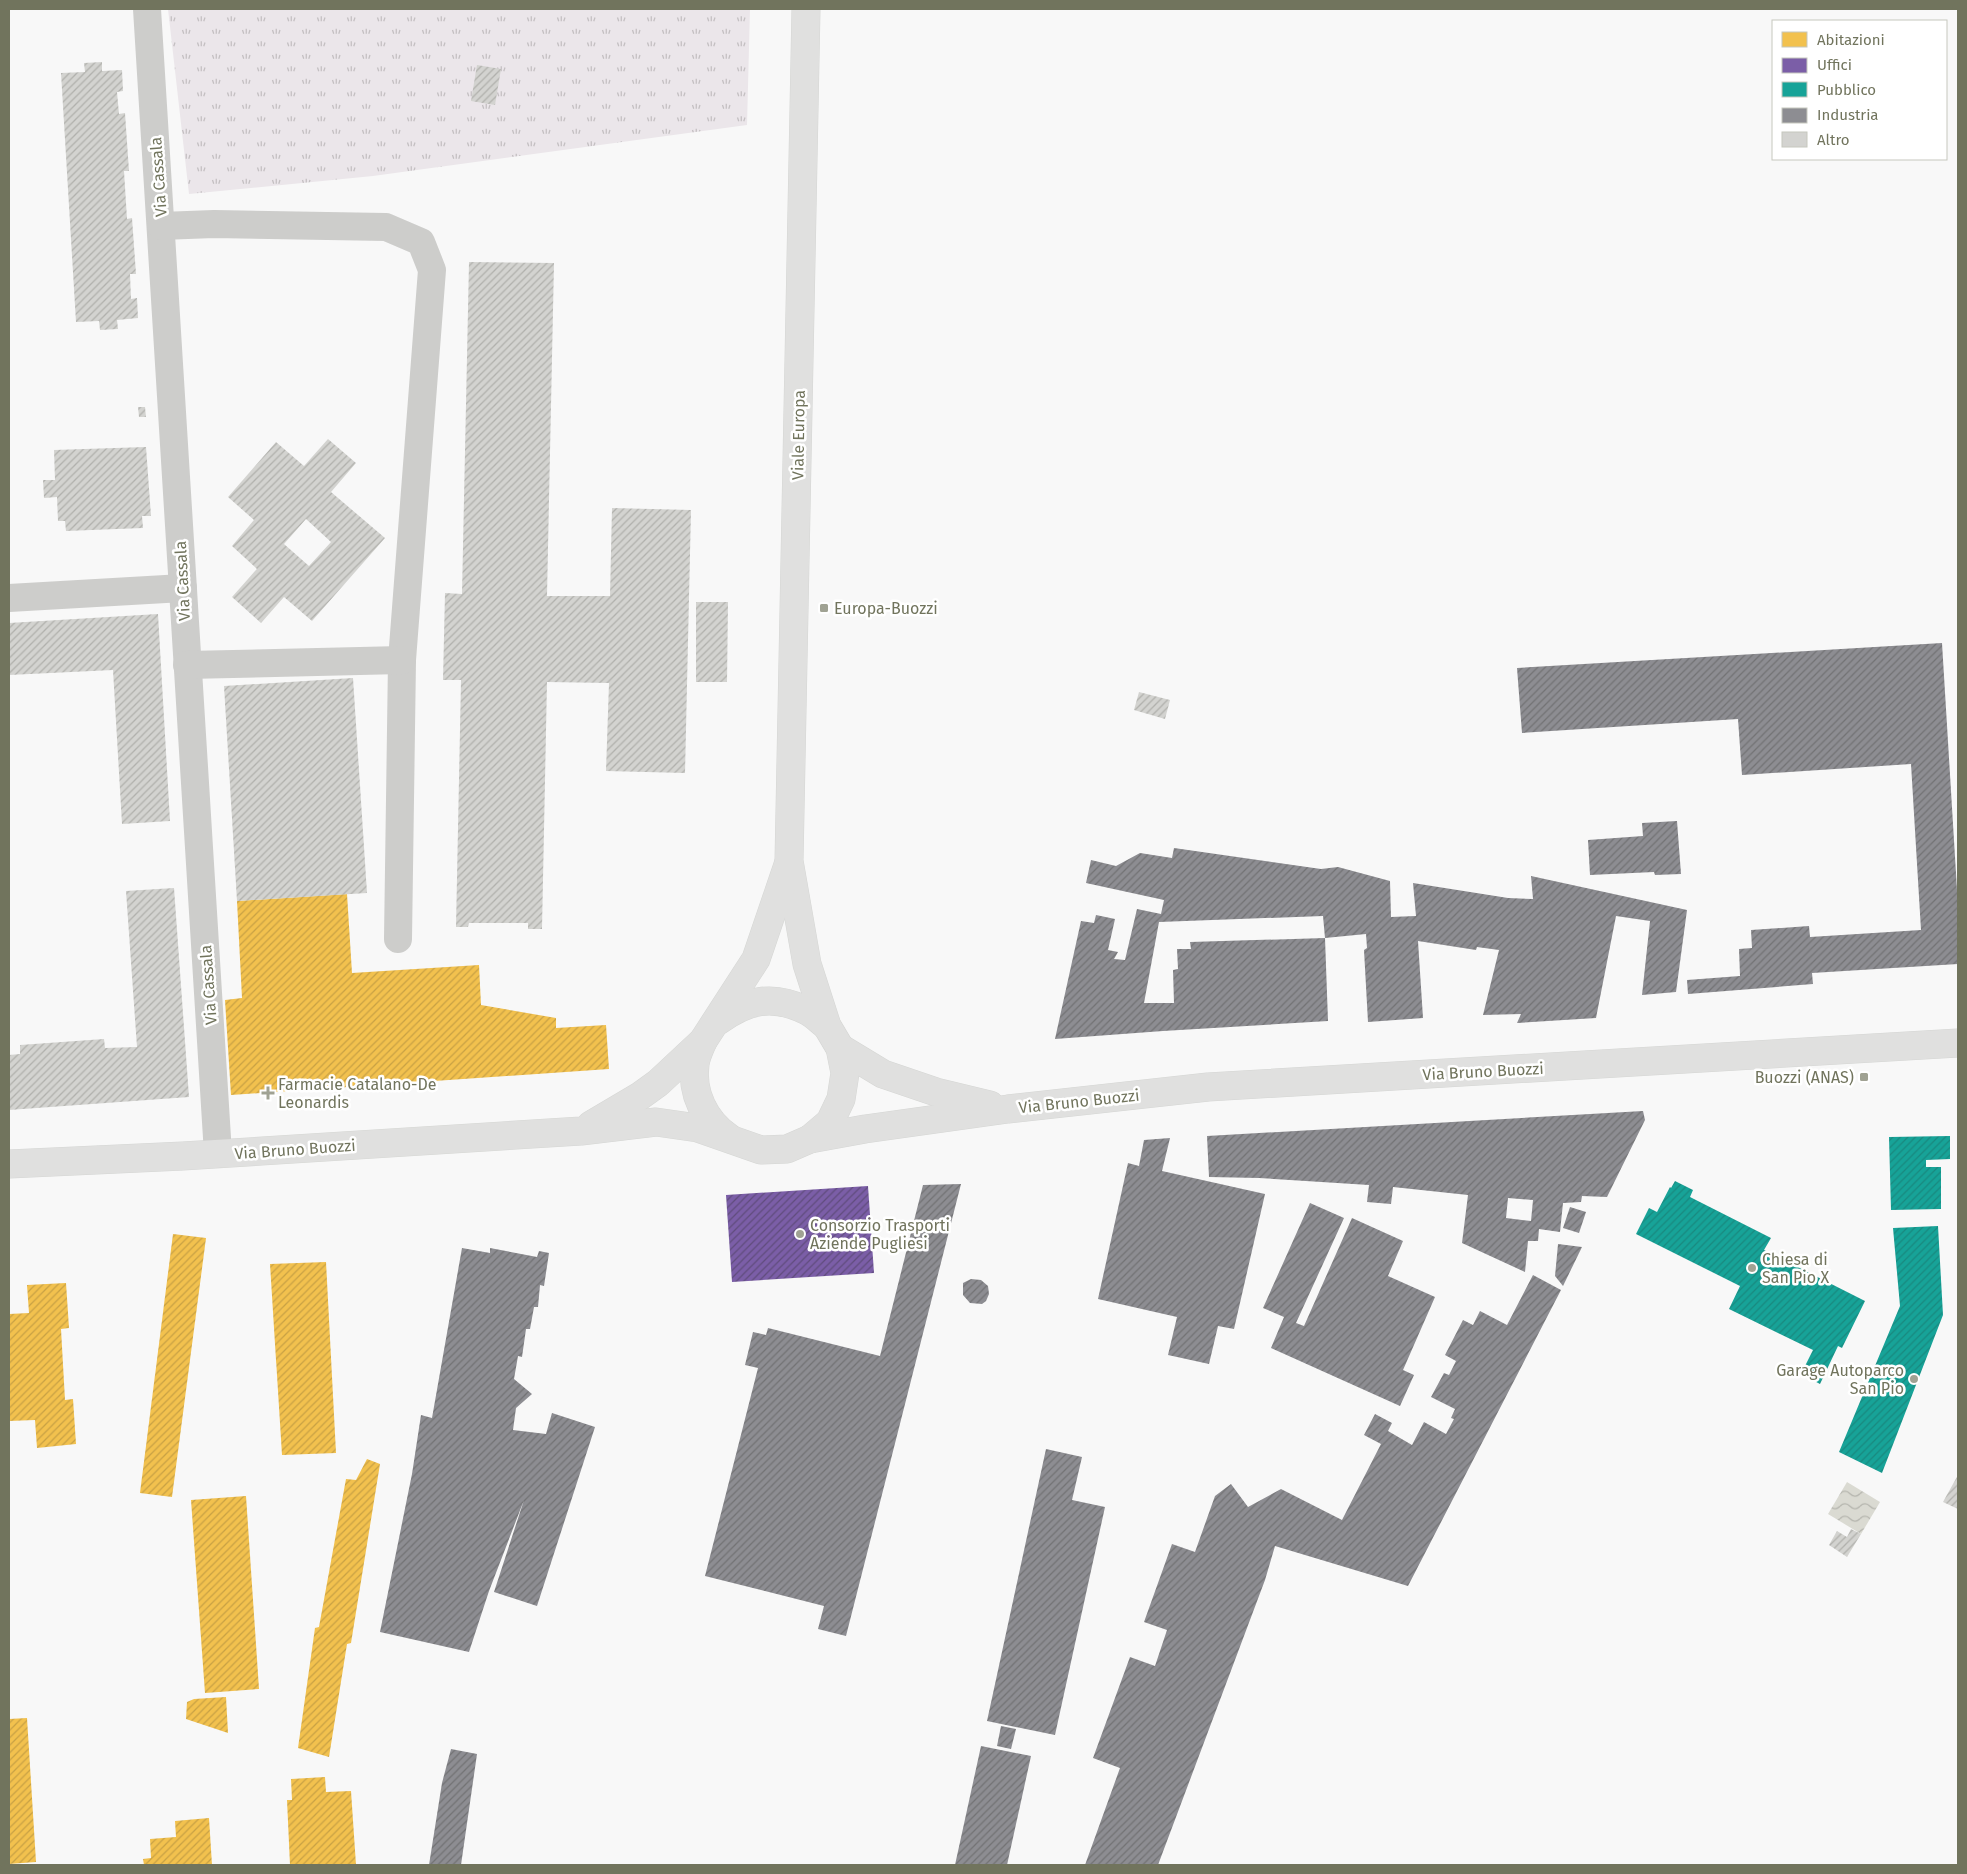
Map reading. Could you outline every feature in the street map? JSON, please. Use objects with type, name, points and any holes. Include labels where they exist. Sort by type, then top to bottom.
[{"type":"main road","name":"Viale Europa","points":[[789,861],[806,9]]},
{"type":"main road","points":[[789,861],[807,964],[845,1074],[842,1099],[830,1122],[810,1139],[786,1149],[761,1150],[736,1143],[717,1129],[703,1110],[696,1087],[695,1064],[710,1031],[756,959],[789,861]]},
{"type":"main road","points":[[581,1131],[654,1086],[736,1008],[758,1001],[783,1001],[807,1010],[833,1037],[883,1074],[956,1098],[1008,1109]]},
{"type":"main road","name":"Via Bruno Buozzi","points":[[810,1139],[865,1128],[1008,1109],[1208,1087],[1958,1043]]},
{"type":"main road","name":"Via Bruno Buozzi","points":[[9,1164],[218,1154],[581,1131],[656,1122],[698,1128],[736,1143]]},
{"type":"street","name":"Via Cassala","points":[[147,9],[218,1154]]},
{"type":"street","points":[[161,226],[214,224],[386,227],[421,242],[432,270],[402,660],[398,939]]},
{"type":"street","points":[[9,598],[183,588]]},
{"type":"street","points":[[188,665],[402,660]]},
{"type":"green space","points":[[168,9],[750,9],[747,125],[373,176],[189,194]]},
{"type":"water","points":[[1847,1482],[1880,1502],[1861,1534],[1828,1514]]},
{"type":"building: Abitazioni","points":[[347,894],[352,973],[479,965],[481,1005],[556,1018],[556,1028],[606,1025],[609,1069],[231,1095],[225,1000],[242,998],[237,901]]},
{"type":"building: Abitazioni","points":[[173,1234],[206,1238],[172,1497],[140,1493]]},
{"type":"building: Abitazioni","points":[[326,1262],[336,1453],[282,1455],[270,1264]]},
{"type":"building: Abitazioni","points":[[66,1283],[69,1328],[61,1329],[65,1400],[73,1399],[76,1444],[37,1448],[35,1420],[9,1421],[9,1314],[29,1313],[27,1285]]},
{"type":"building: Abitazioni","points":[[367,1459],[380,1464],[351,1643],[347,1644],[329,1757],[298,1748],[315,1628],[319,1627],[346,1479],[356,1480]]},
{"type":"building: Abitazioni","points":[[246,1496],[259,1689],[205,1693],[191,1500]]},
{"type":"building: Abitazioni","points":[[226,1697],[228,1733],[186,1719],[187,1702],[194,1699]]},
{"type":"building: Abitazioni","points":[[27,1718],[36,1862],[9,1864],[9,1719]]},
{"type":"building: Abitazioni","points":[[325,1777],[326,1792],[351,1791],[356,1865],[290,1865],[287,1800],[292,1800],[291,1779]]},
{"type":"building: Abitazioni","points":[[209,1818],[212,1865],[144,1865],[143,1859],[151,1858],[150,1839],[176,1837],[175,1821]]},
{"type":"building: Uffici","name":"Consorzio Trasporti Aziende Pugliesi","points":[[868,1186],[874,1273],[732,1282],[726,1195]]},
{"type":"building: Pubblico","points":[[1950,1136],[1950,1159],[1926,1160],[1926,1167],[1941,1167],[1941,1209],[1891,1210],[1889,1137]]},
{"type":"building: Pubblico","name":"Chiesa di San Pio X","points":[[1675,1181],[1693,1190],[1690,1197],[1771,1238],[1764,1250],[1865,1301],[1842,1348],[1838,1346],[1820,1384],[1801,1374],[1813,1350],[1729,1309],[1740,1286],[1636,1234],[1649,1208],[1657,1212]]},
{"type":"building: Pubblico","points":[[1938,1226],[1943,1315],[1882,1473],[1839,1452],[1900,1306],[1893,1228]]},
{"type":"building: Industria","points":[[1942,643],[1958,906],[1958,964],[1812,973],[1813,984],[1688,994],[1687,980],[1740,976],[1739,949],[1752,948],[1751,930],[1809,926],[1810,937],[1921,930],[1911,764],[1742,775],[1738,719],[1522,733],[1517,668]]},
{"type":"building: Industria","points":[[1677,821],[1681,874],[1655,875],[1654,872],[1590,875],[1588,840],[1643,836],[1642,823]]},
{"type":"building: Industria","points":[[1174,848],[1321,869],[1338,867],[1390,881],[1391,917],[1416,916],[1413,883],[1508,898],[1533,899],[1531,876],[1687,910],[1676,992],[1642,995],[1650,921],[1616,916],[1596,1018],[1517,1023],[1521,1014],[1483,1015],[1499,950],[1477,947],[1476,950],[1418,941],[1423,1018],[1368,1022],[1364,950],[1367,948],[1366,934],[1325,938],[1328,1021],[1055,1039],[1081,921],[1094,923],[1096,915],[1115,919],[1108,950],[1118,952],[1114,959],[1125,960],[1137,909],[1161,914],[1164,900],[1086,883],[1091,860],[1116,866],[1140,853],[1172,858]],"holes":[[[1323,916],[1325,938],[1190,942],[1191,949],[1177,949],[1178,969],[1173,970],[1174,1003],[1144,1003],[1159,922]]]},
{"type":"building: Industria","points":[[1643,1111],[1645,1120],[1607,1197],[1582,1196],[1581,1202],[1563,1203],[1560,1232],[1539,1229],[1538,1241],[1528,1241],[1525,1272],[1462,1243],[1468,1195],[1393,1187],[1391,1204],[1367,1202],[1369,1185],[1209,1177],[1207,1136]],"holes":[[[1508,1198],[1533,1200],[1531,1221],[1506,1218]]]},
{"type":"building: Industria","points":[[1170,1138],[1162,1171],[1265,1194],[1234,1329],[1218,1326],[1209,1364],[1168,1355],[1177,1317],[1098,1299],[1128,1163],[1139,1166],[1144,1140]]},
{"type":"building: Industria","points":[[961,1184],[846,1636],[818,1629],[824,1606],[705,1576],[758,1368],[745,1365],[753,1332],[766,1335],[768,1328],[880,1356],[923,1185]]},
{"type":"building: Industria","points":[[1310,1203],[1344,1218],[1296,1323],[1304,1326],[1352,1218],[1403,1241],[1388,1276],[1435,1297],[1403,1370],[1414,1375],[1400,1406],[1271,1348],[1284,1317],[1263,1308]]},
{"type":"building: Industria","points":[[1570,1207],[1586,1212],[1579,1233],[1563,1228]]},
{"type":"building: Industria","points":[[1558,1244],[1582,1247],[1563,1286],[1555,1276]]},
{"type":"building: Industria","points":[[462,1248],[490,1253],[490,1248],[537,1257],[539,1251],[549,1253],[544,1286],[540,1285],[538,1307],[534,1307],[530,1329],[526,1329],[522,1357],[518,1356],[514,1379],[532,1394],[516,1408],[513,1430],[546,1434],[552,1413],[595,1427],[537,1606],[494,1592],[524,1500],[489,1591],[469,1652],[380,1632],[412,1474],[421,1415],[432,1418]]},
{"type":"building: Industria","points":[[1533,1275],[1561,1290],[1408,1586],[1275,1546],[1265,1580],[1158,1865],[1085,1865],[1120,1768],[1093,1758],[1130,1657],[1155,1666],[1167,1630],[1144,1622],[1172,1544],[1195,1552],[1215,1496],[1231,1484],[1248,1507],[1281,1489],[1342,1520],[1381,1444],[1364,1435],[1375,1414],[1392,1423],[1388,1431],[1412,1445],[1424,1422],[1446,1434],[1454,1419],[1451,1418],[1455,1409],[1431,1397],[1444,1373],[1449,1375],[1456,1361],[1445,1355],[1463,1320],[1473,1325],[1480,1311],[1507,1325]]},
{"type":"building: Industria","points":[[971,1279],[981,1280],[988,1286],[989,1294],[986,1301],[982,1304],[970,1303],[963,1295],[963,1283]]},
{"type":"building: Industria","points":[[1046,1449],[1082,1457],[1072,1500],[1105,1507],[1055,1735],[987,1721]]},
{"type":"building: Industria","points":[[1001,1726],[1016,1729],[1011,1749],[997,1746]]},
{"type":"building: Industria","points":[[981,1746],[1031,1756],[1007,1865],[955,1865]]},
{"type":"building: Industria","points":[[451,1749],[477,1754],[461,1865],[429,1865],[442,1783]]},
{"type":"building: Altro","points":[[102,62],[102,71],[122,70],[123,91],[117,92],[119,114],[125,113],[129,171],[124,171],[127,219],[132,218],[136,274],[130,274],[131,299],[137,298],[138,318],[117,320],[118,329],[100,330],[99,321],[76,322],[61,73],[85,72],[84,63]]},
{"type":"building: Altro","points":[[477,65],[501,69],[495,105],[471,101]]},
{"type":"building: Altro","points":[[469,262],[554,263],[547,596],[610,596],[612,508],[691,510],[685,773],[606,771],[609,683],[547,682],[542,929],[528,929],[528,923],[469,923],[468,927],[456,927],[461,680],[443,680],[445,593],[462,594]]},
{"type":"building: Altro","points":[[138,407],[145,407],[146,417],[139,417]]},
{"type":"building: Altro","points":[[328,439],[356,463],[331,492],[385,538],[312,621],[284,597],[261,623],[232,597],[257,569],[232,546],[254,520],[228,497],[276,442],[304,466]],"holes":[[[306,519],[331,542],[309,566],[284,544]]]},
{"type":"building: Altro","points":[[146,447],[151,516],[142,516],[143,528],[66,531],[65,521],[58,521],[57,497],[44,498],[43,480],[55,480],[54,450]]},
{"type":"building: Altro","points":[[696,602],[728,602],[727,682],[696,682]]},
{"type":"building: Altro","points":[[158,614],[170,821],[122,824],[113,670],[9,675],[9,623]]},
{"type":"building: Altro","points":[[353,678],[367,893],[237,901],[224,686]]},
{"type":"building: Altro","points":[[1139,692],[1170,700],[1165,719],[1134,710]]},
{"type":"building: Altro","points":[[174,888],[189,1097],[9,1110],[9,1055],[20,1054],[20,1045],[104,1039],[105,1048],[137,1047],[126,891]]},
{"type":"building: Altro","points":[[1958,1475],[1958,1509],[1943,1502]]},
{"type":"building: Altro","points":[[1851,1529],[1861,1534],[1847,1557],[1829,1545],[1837,1531],[1847,1537]]},
{"type":"place","name":"Europa-Buozzi","points":[[824,608]]},
{"type":"place","name":"Buozzi (ANAS)","points":[[1864,1077]]},
{"type":"place","name":"Farmacie Catalano-De Leonardis","points":[[268,1093]]},
{"type":"place","name":"Consorzio Trasporti Aziende Pugliesi","points":[[800,1234]]},
{"type":"place","name":"Chiesa di San Pio X","points":[[1752,1268]]},
{"type":"place","name":"Garage Autoparco San Pio","points":[[1914,1379]]}]
